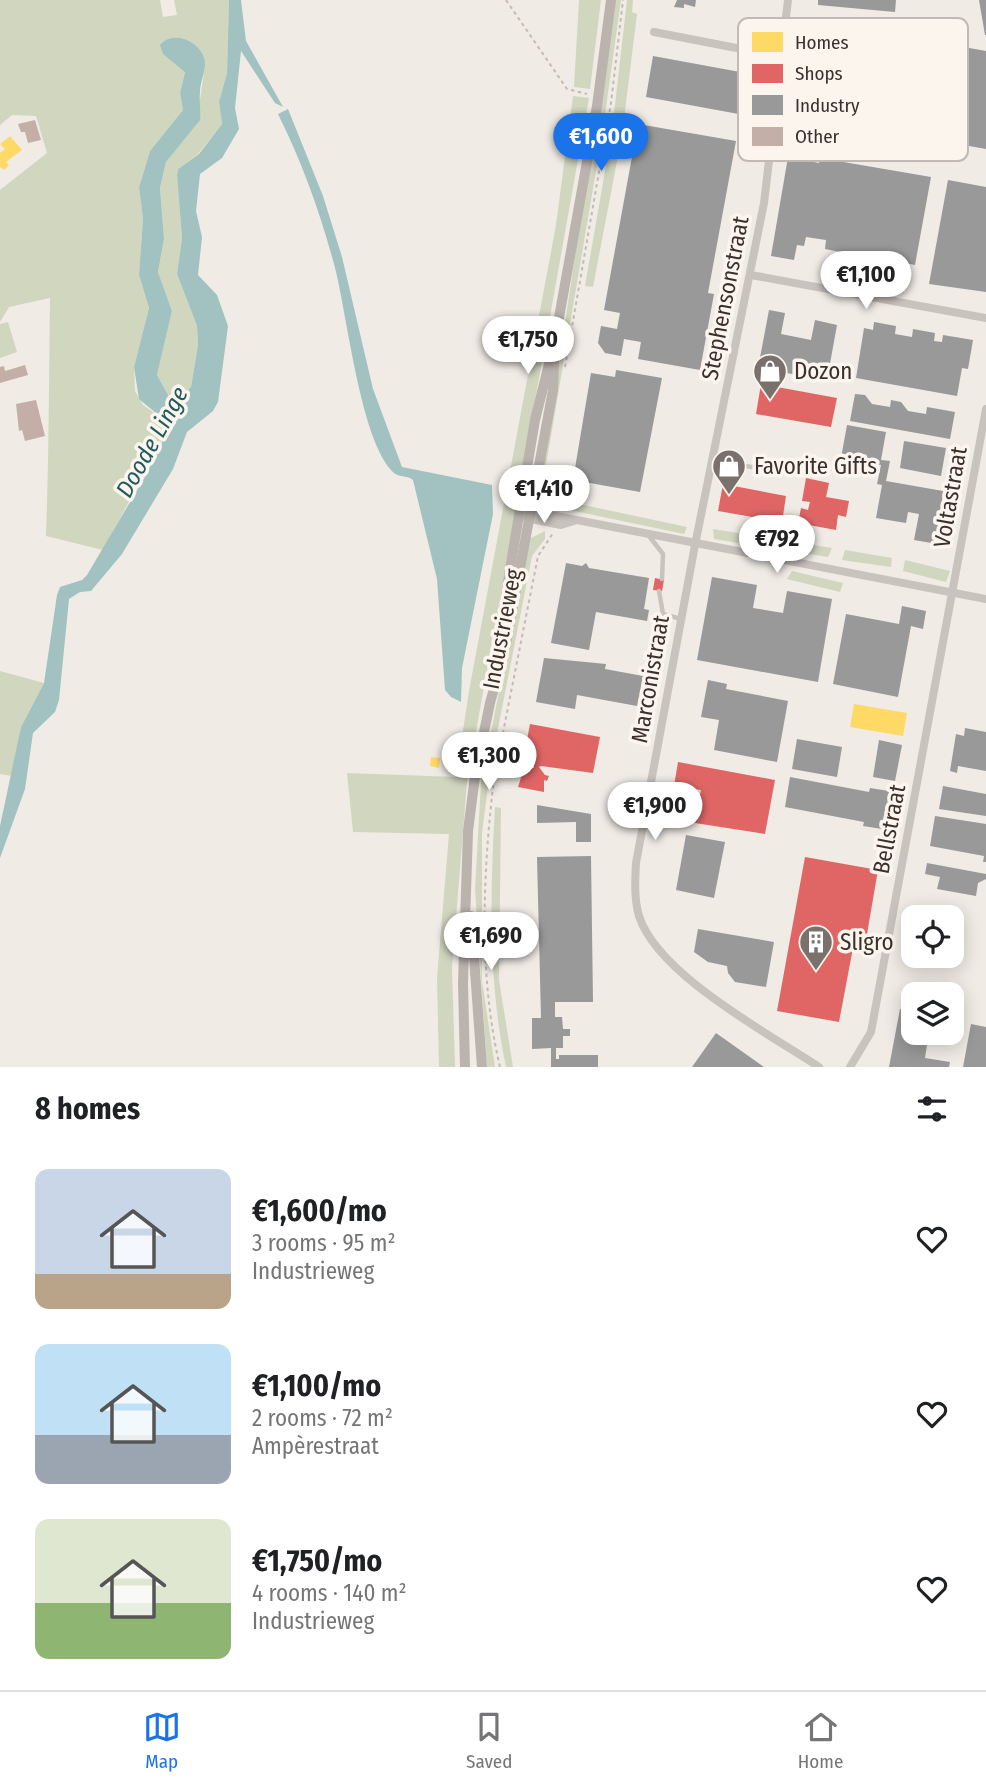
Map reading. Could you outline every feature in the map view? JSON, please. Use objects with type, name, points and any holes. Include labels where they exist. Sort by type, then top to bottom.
[{"type":"main road","name":"Industrieweg","points":[[465,1067],[463,983],[468,831],[490,703],[495,647],[553,390],[555,340],[599,95],[611,0]]},
{"type":"main road","name":"Industrieweg","points":[[467,879],[482,1067]]},
{"type":"street","name":"Stephensonstraat","points":[[786,18],[788,0]]},
{"type":"street","points":[[654,33],[738,49]]},
{"type":"street","name":"Stephensonstraat","points":[[695,545],[751,275],[768,161]]},
{"type":"street","points":[[751,275],[986,318]]},
{"type":"street","name":"Voltastraat","points":[[953,592],[986,409]]},
{"type":"street","points":[[526,514],[557,514],[574,521],[695,545],[986,599]]},
{"type":"street","points":[[526,514],[555,524],[574,521]]},
{"type":"street","name":"Marconistraat","points":[[695,545],[636,863],[635,889],[639,917],[652,943],[674,968],[819,1067]]},
{"type":"street","name":"Bellstraat","points":[[850,1067],[871,1032],[953,592]]},
{"type":"lane","points":[[713,460],[790,474]]},
{"type":"lane","points":[[648,535],[663,554],[662,579]]},
{"type":"lane","points":[[659,591],[663,614],[681,620]]},
{"type":"path","points":[[506,0],[568,89],[599,95]]},
{"type":"path","points":[[564,372],[611,103],[623,0]]},
{"type":"path","points":[[547,467],[558,503],[557,514]]},
{"type":"path","name":"Industrieweg","points":[[500,1067],[489,993],[486,941],[490,811],[494,778],[538,556],[553,536],[555,524]]},
{"type":"green space","points":[[0,0],[160,0],[163,17],[177,15],[174,0],[229,0],[227,73],[219,102],[222,124],[198,154],[178,169],[177,175],[182,238],[177,274],[197,326],[198,345],[191,387],[176,403],[172,402],[157,375],[172,311],[158,272],[164,239],[160,188],[166,162],[184,138],[200,100],[205,65],[203,57],[189,43],[164,54],[185,71],[180,93],[183,110],[150,151],[139,186],[143,219],[139,275],[149,308],[134,367],[135,391],[143,405],[162,418],[168,429],[103,550],[46,536],[50,298],[9,307],[0,322],[0,190],[47,153],[36,116],[12,115],[0,125]]},
{"type":"green space","points":[[579,0],[601,0],[590,89],[574,87]]},
{"type":"green space","points":[[614,0],[621,0],[602,136],[546,465],[550,504],[542,501],[539,494]]},
{"type":"green space","points":[[627,0],[633,0],[632,12],[637,14],[622,135],[593,287],[585,286],[612,131]]},
{"type":"green space","points":[[573,96],[589,98],[467,782],[452,967],[455,1067],[439,1067],[437,978],[449,834],[353,832],[347,773],[456,777],[469,691],[556,225]]},
{"type":"green space","points":[[8,322],[17,352],[0,358],[0,324]]},
{"type":"green space","points":[[569,502],[687,527],[684,534],[565,509]]},
{"type":"green space","points":[[713,529],[832,548],[828,557],[714,539]]},
{"type":"green space","points":[[545,531],[545,539],[532,556],[491,764],[482,833],[482,981],[495,1067],[487,1067],[475,889],[481,783],[529,539]]},
{"type":"green space","points":[[845,550],[892,558],[891,567],[842,560]]},
{"type":"green space","points":[[905,560],[950,571],[946,582],[903,571]]},
{"type":"green space","points":[[792,571],[843,583],[840,592],[787,579]]},
{"type":"green space","points":[[0,671],[44,683],[21,727],[12,776],[0,774]]},
{"type":"green space","points":[[495,807],[501,808],[499,980],[513,1067],[506,1067],[493,970],[492,872]]},
{"type":"water","points":[[229,0],[241,0],[246,41],[283,107],[275,103],[241,51],[235,108],[239,129],[222,158],[200,174],[196,211],[202,237],[198,275],[217,295],[228,326],[218,402],[213,411],[187,432],[173,469],[122,554],[91,591],[80,592],[69,599],[59,700],[55,712],[33,733],[25,789],[0,858],[0,826],[21,727],[44,683],[60,587],[82,580],[87,575],[146,475],[168,429],[162,418],[139,399],[134,367],[149,308],[139,275],[143,219],[139,187],[150,151],[183,110],[180,93],[185,72],[163,54],[160,45],[173,38],[180,38],[194,45],[200,50],[205,64],[200,89],[200,120],[166,162],[160,188],[164,239],[158,272],[172,311],[157,375],[172,402],[176,403],[191,387],[198,345],[197,326],[177,274],[182,238],[177,175],[178,169],[199,154],[222,124],[219,102],[227,73]]},
{"type":"water","points":[[288,109],[323,196],[342,257],[373,389],[402,467],[492,485],[493,514],[462,668],[461,702],[445,690],[437,579],[413,480],[394,473],[382,457],[372,434],[356,374],[329,245],[303,169],[278,114]]},
{"type":"building: Homes","points":[[10,136],[22,150],[6,162],[9,165],[4,170],[0,167],[0,153],[5,149],[0,144]]},
{"type":"building: Homes","points":[[854,704],[907,713],[903,736],[850,727]]},
{"type":"building: Homes","points":[[431,757],[440,758],[439,768],[430,766]]},
{"type":"building: Shops","points":[[761,384],[837,398],[831,427],[756,414]]},
{"type":"building: Shops","points":[[806,478],[829,483],[826,497],[849,501],[846,517],[838,515],[836,530],[798,523],[801,508],[808,510],[810,502],[802,501]]},
{"type":"building: Shops","points":[[723,484],[786,496],[782,522],[718,511]]},
{"type":"building: Shops","points":[[655,578],[664,580],[662,591],[653,590]]},
{"type":"building: Shops","points":[[530,724],[600,737],[593,773],[541,766],[539,767],[545,775],[549,776],[547,781],[544,780],[544,792],[518,787],[524,768],[534,768],[534,762],[523,760]]},
{"type":"building: Shops","points":[[678,762],[775,780],[765,834],[695,823],[701,790],[674,786]]},
{"type":"building: Shops","name":"Sligro","points":[[805,857],[878,870],[867,934],[856,932],[839,1022],[777,1011]]},
{"type":"building: Industry","points":[[677,0],[696,0],[695,7],[684,4],[684,8],[674,7]]},
{"type":"building: Industry","points":[[818,0],[896,0],[895,12],[818,5]]},
{"type":"building: Industry","points":[[979,0],[986,0],[986,35],[985,35]]},
{"type":"building: Industry","points":[[968,48],[986,51],[986,149],[968,146]]},
{"type":"building: Industry","points":[[653,56],[738,72],[738,114],[646,97]]},
{"type":"building: Industry","points":[[638,124],[736,141],[708,293],[714,294],[700,370],[638,359],[641,342],[624,339],[621,356],[605,353],[598,343],[601,326],[617,329],[620,313],[604,310]]},
{"type":"building: Industry","points":[[787,161],[838,161],[931,177],[915,265],[895,261],[888,276],[847,269],[845,253],[825,249],[826,240],[806,237],[804,246],[797,245],[794,260],[771,256]]},
{"type":"building: Industry","points":[[948,180],[986,187],[986,292],[929,284]]},
{"type":"building: Industry","points":[[769,310],[785,313],[781,334],[811,340],[815,320],[837,325],[827,380],[758,368]]},
{"type":"building: Industry","points":[[874,322],[896,326],[895,334],[912,337],[913,329],[935,333],[934,341],[942,342],[943,335],[973,340],[968,369],[962,368],[957,396],[856,378],[864,328],[873,330]]},
{"type":"building: Industry","points":[[616,370],[662,378],[640,492],[573,480],[591,373],[615,377]]},
{"type":"building: Industry","points":[[855,394],[865,395],[872,404],[890,407],[891,400],[901,402],[908,411],[926,414],[927,407],[955,412],[950,439],[850,421]]},
{"type":"building: Industry","points":[[847,425],[886,432],[881,460],[890,461],[886,481],[943,491],[937,544],[914,540],[919,514],[908,512],[906,523],[876,518],[882,485],[877,484],[881,465],[841,458]]},
{"type":"building: Industry","points":[[904,441],[946,448],[941,476],[900,468]]},
{"type":"building: Industry","points":[[566,563],[582,566],[586,563],[589,568],[649,578],[644,609],[649,610],[647,621],[596,612],[589,650],[551,643]]},
{"type":"building: Industry","points":[[712,577],[757,585],[753,608],[783,613],[787,591],[832,599],[818,682],[697,660]]},
{"type":"building: Industry","points":[[902,606],[926,611],[923,629],[911,626],[898,697],[833,684],[846,614],[899,624]]},
{"type":"building: Industry","points":[[544,658],[606,664],[605,669],[643,676],[637,706],[577,695],[575,709],[536,702]]},
{"type":"building: Industry","points":[[708,680],[727,684],[726,689],[788,701],[777,762],[714,750],[719,720],[701,717]]},
{"type":"building: Industry","points":[[965,728],[986,732],[986,771],[958,766],[957,773],[950,771],[956,734],[964,736]]},
{"type":"building: Industry","points":[[797,739],[842,747],[837,777],[792,769]]},
{"type":"building: Industry","points":[[879,740],[902,745],[895,781],[873,777]]},
{"type":"building: Industry","points":[[790,777],[869,792],[870,788],[889,791],[892,796],[887,826],[882,829],[863,826],[864,822],[785,807]]},
{"type":"building: Industry","points":[[943,786],[986,794],[986,816],[939,809]]},
{"type":"building: Industry","points":[[537,805],[591,814],[591,842],[576,842],[576,822],[537,823]]},
{"type":"building: Industry","points":[[935,816],[986,824],[986,862],[983,862],[984,856],[930,846]]},
{"type":"building: Industry","points":[[686,835],[725,842],[714,898],[676,890]]},
{"type":"building: Industry","points":[[591,856],[593,1002],[555,1002],[555,1017],[562,1017],[563,1029],[570,1029],[570,1036],[563,1036],[563,1048],[556,1048],[556,1059],[559,1059],[559,1055],[598,1055],[598,1067],[551,1067],[551,1048],[532,1049],[532,1018],[541,1018],[537,857]]},
{"type":"building: Industry","points":[[927,863],[986,874],[986,879],[978,883],[976,896],[937,889],[940,877],[925,874]]},
{"type":"building: Industry","points":[[698,929],[774,942],[766,987],[735,982],[728,973],[727,966],[708,962],[694,952]]},
{"type":"building: Industry","points":[[900,1009],[901,1045],[927,1045],[925,1058],[950,1062],[949,1067],[889,1067]]},
{"type":"building: Industry","points":[[971,1024],[986,1027],[986,1067],[963,1067]]},
{"type":"building: Industry","points":[[716,1033],[764,1067],[692,1067]]},
{"type":"building: Other","points":[[35,120],[41,140],[28,143],[25,132],[21,132],[18,124]]},
{"type":"building: Other","points":[[25,365],[28,375],[0,383],[0,367],[4,366],[5,371]]},
{"type":"building: Other","points":[[36,400],[45,436],[25,441],[22,430],[19,431],[16,404]]},
{"type":"place","name":"Dozon","points":[[770,401]]},
{"type":"place","name":"Favorite Gifts","points":[[729,496]]},
{"type":"place","name":"Sligro","points":[[816,972]]},
{"type":"water label","name":"Doode Linge","points":[[152,442]]}]
